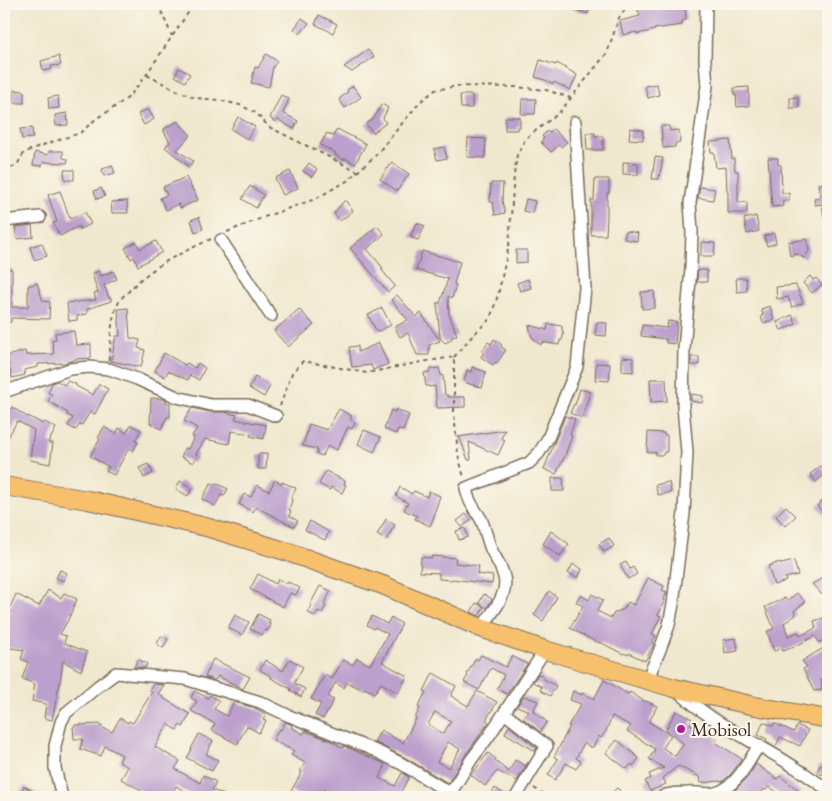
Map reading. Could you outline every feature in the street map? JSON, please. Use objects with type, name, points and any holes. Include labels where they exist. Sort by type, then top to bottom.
[{"type":"highway","points":[[4,486],[88,500],[206,527],[288,552],[383,586],[481,628],[545,650],[674,688],[754,706],[828,719]]},
{"type":"street","points":[[647,680],[669,625],[684,512],[687,452],[683,406],[684,349],[691,268],[692,232],[690,203],[707,86],[706,4]]},
{"type":"street","points":[[481,628],[498,603],[506,583],[482,521],[468,498],[466,488],[529,463],[539,453],[548,438],[578,367],[585,288],[575,122]]},
{"type":"street","points":[[4,221],[40,217]]},
{"type":"street","points":[[219,238],[271,316]]},
{"type":"street","points":[[4,392],[70,369],[89,366],[109,369],[177,397],[211,405],[248,405],[276,416]]},
{"type":"street","points":[[62,797],[55,768],[55,746],[63,717],[116,673],[185,679],[260,702],[376,751],[402,764],[449,795],[545,650]]},
{"type":"street","points":[[674,688],[702,712],[759,745],[828,790]]},
{"type":"street","points":[[504,713],[547,746],[516,797]]},
{"type":"street","points":[[662,797],[666,794],[693,792],[714,794],[726,788],[742,771],[759,745]]},
{"type":"path","points":[[158,4],[172,36]]},
{"type":"path","points":[[4,171],[17,165],[24,153],[80,133],[97,118],[109,112],[129,97],[194,4]]},
{"type":"path","points":[[276,416],[292,373],[303,361],[367,373],[454,357],[490,319],[498,294],[509,245],[517,155],[526,138],[559,113],[607,53],[619,18],[629,4]]},
{"type":"path","points":[[146,75],[196,98],[240,105],[256,113],[269,127],[357,171]]},
{"type":"path","points":[[109,369],[113,320],[118,303],[151,270],[181,253],[267,216],[315,198],[347,181],[375,156],[420,102],[435,90],[457,86],[516,88],[546,90],[571,98]]},
{"type":"path","points":[[454,357],[454,413],[458,454],[466,488]]},
{"type":"path","points":[[525,782],[549,797]]},
{"type":"building","points":[[561,4],[591,4],[588,14]]},
{"type":"building","points":[[636,4],[685,4],[686,20],[682,21],[682,25],[623,35],[620,21],[640,16]]},
{"type":"building","points":[[319,15],[337,24],[333,33],[315,24]]},
{"type":"building","points":[[302,18],[309,23],[300,34],[294,29]]},
{"type":"building","points":[[368,50],[374,57],[352,72],[344,67]]},
{"type":"building","points":[[266,54],[277,61],[273,67],[269,87],[251,83],[255,67],[258,68]]},
{"type":"building","points":[[59,56],[61,65],[51,66],[52,69],[43,71],[41,61]]},
{"type":"building","points":[[540,60],[556,65],[557,63],[577,75],[570,90],[554,82],[553,84],[535,77]]},
{"type":"building","points":[[179,68],[190,74],[185,82],[175,76]]},
{"type":"building","points":[[657,84],[659,95],[648,98],[645,86]]},
{"type":"building","points":[[353,86],[361,97],[345,108],[339,99]]},
{"type":"building","points":[[749,87],[749,106],[737,107],[734,88]]},
{"type":"building","points":[[14,90],[24,91],[24,103],[14,103]]},
{"type":"building","points":[[281,95],[289,99],[283,113],[298,121],[294,129],[277,119],[275,122],[270,118]]},
{"type":"building","points":[[460,95],[472,95],[472,108],[461,108]]},
{"type":"building","points":[[58,96],[59,108],[49,109],[48,98]]},
{"type":"building","points":[[798,97],[799,108],[790,108],[790,98]]},
{"type":"building","points":[[522,99],[536,99],[535,114],[521,114]]},
{"type":"building","points":[[382,104],[388,108],[383,118],[386,123],[373,133],[366,124],[374,118]]},
{"type":"building","points":[[148,109],[154,119],[144,125],[138,114]]},
{"type":"building","points":[[67,113],[68,125],[56,126],[55,115]]},
{"type":"building","points":[[238,117],[255,127],[247,139],[231,129]]},
{"type":"building","points":[[505,117],[520,117],[520,127],[517,127],[517,130],[505,130]]},
{"type":"building","points":[[176,122],[191,135],[177,150],[193,161],[189,167],[165,147],[170,142],[164,129]]},
{"type":"building","points":[[661,126],[669,126],[670,131],[679,130],[680,143],[675,143],[675,147],[663,148]]},
{"type":"building","points":[[32,128],[33,138],[22,139],[20,129]]},
{"type":"building","points":[[630,128],[643,130],[643,140],[629,139]]},
{"type":"building","points":[[337,129],[366,144],[355,164],[345,158],[344,160],[335,155],[336,153],[320,145],[327,133],[333,136]]},
{"type":"building","points":[[553,129],[567,142],[561,147],[559,145],[551,152],[541,142],[544,138],[542,136],[547,131],[549,133]]},
{"type":"building","points":[[586,133],[595,133],[595,136],[603,136],[603,150],[587,150]]},
{"type":"building","points":[[468,138],[486,139],[485,158],[467,157]]},
{"type":"building","points":[[730,140],[735,171],[738,171],[738,201],[739,203],[747,202],[747,213],[728,213],[726,167],[716,168],[714,152],[711,152],[710,142]]},
{"type":"building","points":[[444,147],[447,158],[437,160],[434,149]]},
{"type":"building","points":[[49,151],[63,151],[63,158],[68,159],[67,163],[43,162],[42,166],[33,165],[35,152],[48,155]]},
{"type":"building","points":[[655,157],[663,158],[659,179],[652,179]]},
{"type":"building","points":[[768,158],[778,158],[778,165],[781,165],[782,193],[789,193],[789,200],[782,201],[783,206],[772,207]]},
{"type":"building","points":[[392,162],[409,174],[397,191],[380,179]]},
{"type":"building","points":[[623,162],[638,163],[638,175],[623,174]]},
{"type":"building","points":[[309,163],[317,169],[312,177],[303,171]]},
{"type":"building","points":[[112,165],[115,173],[104,176],[102,169]]},
{"type":"building","points":[[64,170],[74,170],[74,180],[65,180]]},
{"type":"building","points":[[290,171],[298,188],[283,195],[275,178]]},
{"type":"building","points":[[186,177],[198,200],[180,208],[179,204],[166,210],[160,198],[167,195],[163,187]]},
{"type":"building","points":[[595,179],[609,179],[606,235],[591,235],[591,200],[594,200]]},
{"type":"building","points":[[491,183],[503,183],[502,201],[505,213],[495,215],[493,202],[490,202]]},
{"type":"building","points":[[826,183],[828,217],[824,218],[822,204],[815,205],[814,198],[821,197],[818,184]]},
{"type":"building","points":[[250,186],[264,195],[256,208],[242,199]]},
{"type":"building","points":[[700,187],[715,189],[713,200],[698,198]]},
{"type":"building","points":[[101,188],[105,196],[97,199],[94,191]]},
{"type":"building","points":[[60,191],[70,219],[85,212],[91,224],[80,229],[79,226],[60,236],[53,223],[57,222],[48,195]]},
{"type":"building","points":[[526,199],[535,201],[532,213],[523,211]]},
{"type":"building","points":[[345,200],[353,211],[340,221],[334,213]]},
{"type":"building","points":[[127,201],[128,213],[112,213],[111,202]]},
{"type":"building","points":[[756,216],[759,231],[747,234],[744,219]]},
{"type":"building","points":[[199,217],[203,229],[195,232],[191,220]]},
{"type":"building","points":[[417,223],[425,226],[418,240],[410,237]]},
{"type":"building","points":[[32,225],[33,237],[17,239],[15,227]]},
{"type":"building","points":[[377,226],[384,234],[367,249],[395,286],[388,292],[350,248]]},
{"type":"building","points":[[626,231],[638,233],[637,241],[624,239]]},
{"type":"building","points":[[774,233],[776,243],[767,246],[764,236]]},
{"type":"building","points":[[807,239],[809,251],[804,258],[797,254],[790,256],[788,242]]},
{"type":"building","points":[[156,241],[162,252],[138,266],[134,257],[131,259],[125,248],[136,242],[140,249]]},
{"type":"building","points":[[701,242],[715,243],[714,256],[701,256]]},
{"type":"building","points":[[42,243],[47,256],[34,260],[30,247]]},
{"type":"building","points":[[516,250],[527,250],[527,262],[516,263]]},
{"type":"building","points":[[422,251],[460,262],[452,298],[448,296],[449,314],[457,335],[445,343],[440,338],[437,303],[440,303],[448,279],[416,270]]},
{"type":"building","points":[[4,269],[12,269],[12,307],[28,307],[28,286],[37,283],[43,301],[50,302],[49,319],[11,318],[11,322],[4,322]]},
{"type":"building","points":[[698,270],[707,270],[707,282],[697,282]]},
{"type":"building","points":[[99,271],[101,276],[113,271],[117,279],[104,285],[111,301],[87,309],[87,314],[77,316],[77,320],[69,321],[67,303],[96,300],[94,293],[98,292],[92,274]]},
{"type":"building","points":[[810,276],[813,280],[816,278],[822,285],[812,293],[803,283]]},
{"type":"building","points":[[736,278],[746,278],[747,291],[737,292]]},
{"type":"building","points":[[528,279],[531,288],[520,291],[517,283]]},
{"type":"building","points":[[796,285],[803,303],[792,307],[788,297],[777,299],[776,287]]},
{"type":"building","points":[[654,291],[655,308],[642,309],[641,292]]},
{"type":"building","points":[[397,295],[416,317],[421,313],[440,341],[429,345],[429,355],[417,355],[408,333],[400,337],[395,327],[408,320],[391,300]]},
{"type":"building","points":[[770,306],[774,320],[763,323],[761,309]]},
{"type":"building","points":[[128,308],[130,338],[140,340],[138,348],[145,350],[141,367],[111,361],[116,336],[120,336],[118,309]]},
{"type":"building","points":[[382,308],[391,325],[377,332],[368,315]]},
{"type":"building","points":[[299,309],[314,325],[288,347],[274,331]]},
{"type":"building","points":[[792,315],[796,324],[781,330],[777,322]]},
{"type":"building","points":[[668,321],[677,322],[675,344],[666,343],[666,339],[641,336],[642,325],[667,328]]},
{"type":"building","points":[[597,322],[607,323],[606,336],[595,335]]},
{"type":"building","points":[[548,324],[562,326],[562,331],[564,332],[559,345],[542,342],[541,345],[531,335],[529,325],[547,330]]},
{"type":"building","points":[[74,331],[76,345],[91,344],[91,358],[75,359],[64,363],[38,364],[38,367],[24,370],[25,375],[12,378],[7,356],[25,351],[26,355],[54,354],[52,340],[56,339],[55,333]]},
{"type":"building","points":[[494,339],[506,350],[497,363],[495,362],[493,365],[481,357],[484,352],[482,351],[488,342],[491,344]]},
{"type":"building","points":[[379,343],[388,364],[373,370],[371,365],[352,367],[349,347],[358,346],[358,352]]},
{"type":"building","points":[[164,353],[185,365],[187,363],[195,368],[198,363],[205,368],[199,380],[190,375],[188,380],[168,371],[165,377],[155,371]]},
{"type":"building","points":[[622,357],[633,358],[633,372],[622,371]]},
{"type":"building","points":[[691,357],[699,357],[699,365],[691,365]]},
{"type":"building","points":[[596,363],[610,364],[609,381],[595,380]]},
{"type":"building","points":[[472,367],[486,372],[482,388],[464,382],[467,370],[471,372]]},
{"type":"building","points":[[439,368],[443,376],[445,395],[448,395],[448,397],[465,397],[465,407],[437,408],[435,386],[426,386],[424,373],[430,372],[430,369]]},
{"type":"building","points":[[255,377],[270,386],[264,397],[249,388]]},
{"type":"building","points":[[650,379],[666,379],[667,401],[651,402]]},
{"type":"building","points":[[57,381],[65,385],[67,381],[76,384],[76,386],[93,395],[99,384],[108,389],[95,414],[90,412],[82,425],[80,424],[76,430],[68,426],[73,418],[48,401],[52,394],[48,393],[52,383]]},
{"type":"building","points":[[580,389],[590,392],[582,418],[570,413],[575,405]]},
{"type":"building","points":[[691,394],[703,396],[702,403],[691,401]]},
{"type":"building","points":[[151,398],[166,400],[166,403],[170,403],[170,417],[167,417],[161,429],[150,423]]},
{"type":"building","points":[[12,407],[27,417],[43,424],[45,422],[56,428],[48,443],[53,443],[50,464],[30,460],[34,430],[17,421],[4,445],[4,422]]},
{"type":"building","points":[[192,408],[210,412],[225,412],[237,415],[235,419],[266,425],[264,439],[250,436],[251,434],[231,431],[229,444],[205,439],[193,463],[181,457],[185,448],[188,449],[197,428],[184,421]]},
{"type":"building","points":[[339,409],[352,416],[350,419],[355,423],[352,429],[348,427],[337,450],[328,446],[322,456],[317,454],[317,449],[303,446],[309,424],[327,430]]},
{"type":"building","points":[[396,409],[409,415],[403,431],[398,429],[396,434],[384,429],[391,410],[395,412]]},
{"type":"building","points":[[565,416],[575,419],[570,435],[572,436],[556,474],[544,469]]},
{"type":"building","points":[[131,425],[141,430],[135,441],[138,442],[133,451],[129,448],[114,475],[106,471],[109,467],[90,456],[100,439],[98,438],[104,427],[116,434],[119,428],[126,433]]},
{"type":"building","points":[[364,430],[381,437],[374,452],[358,444]]},
{"type":"building","points":[[505,430],[501,438],[505,440],[498,455],[469,442],[471,460],[468,460],[458,437]]},
{"type":"building","points":[[648,432],[664,433],[664,435],[667,435],[667,452],[664,452],[663,455],[656,455],[656,452],[647,452]]},
{"type":"building","points":[[258,454],[267,454],[266,469],[258,469]]},
{"type":"building","points":[[148,464],[153,473],[144,478],[139,468]]},
{"type":"building","points":[[821,466],[827,473],[816,482],[810,474]]},
{"type":"building","points":[[326,471],[345,481],[344,484],[346,485],[342,493],[331,487],[330,490],[319,484]]},
{"type":"building","points":[[552,478],[563,478],[564,491],[552,491]]},
{"type":"building","points":[[275,480],[296,488],[289,510],[291,511],[289,516],[298,521],[294,527],[256,507],[253,512],[239,504],[244,494],[251,497],[257,485],[269,491]]},
{"type":"building","points":[[180,481],[192,488],[188,496],[176,489]]},
{"type":"building","points":[[669,482],[671,492],[658,495],[655,485]]},
{"type":"building","points":[[211,483],[215,485],[216,483],[228,489],[224,496],[221,495],[215,506],[202,499]]},
{"type":"building","points":[[400,487],[412,494],[414,491],[427,497],[429,491],[440,496],[430,526],[415,519],[417,516],[404,510],[408,503],[396,496]]},
{"type":"building","points":[[828,496],[828,518],[817,506]]},
{"type":"building","points":[[786,506],[796,516],[785,526],[776,516]]},
{"type":"building","points":[[466,514],[471,520],[462,527],[457,521]]},
{"type":"building","points":[[386,519],[395,525],[386,540],[377,535]]},
{"type":"building","points":[[310,521],[329,532],[325,540],[305,530]]},
{"type":"building","points":[[465,528],[468,537],[459,540],[456,531]]},
{"type":"building","points":[[551,531],[569,544],[560,556],[543,544]]},
{"type":"building","points":[[609,538],[614,546],[604,552],[599,544]]},
{"type":"building","points":[[432,556],[456,558],[455,563],[479,566],[477,574],[493,576],[492,584],[439,579],[439,573],[420,572],[421,557],[432,558]]},
{"type":"building","points":[[794,561],[798,575],[785,578],[786,581],[774,585],[768,566],[780,562],[781,564]]},
{"type":"building","points":[[626,562],[630,569],[633,567],[637,574],[628,579],[620,565]]},
{"type":"building","points":[[573,564],[582,569],[578,578],[568,573]]},
{"type":"building","points":[[60,570],[67,573],[63,581],[56,578]]},
{"type":"building","points":[[258,574],[276,584],[278,579],[300,588],[296,595],[290,593],[283,607],[250,589]]},
{"type":"building","points":[[828,576],[828,589],[822,595],[812,584]]},
{"type":"building","points":[[648,578],[664,586],[662,590],[667,592],[658,615],[661,616],[652,634],[656,636],[652,643],[654,644],[645,661],[629,653],[628,655],[623,654],[570,628],[583,606],[576,602],[580,595],[589,600],[592,594],[603,600],[597,611],[611,618],[614,613],[624,609],[628,602],[634,605]]},
{"type":"building","points":[[320,586],[331,591],[324,604],[326,605],[322,613],[318,611],[315,616],[307,612]]},
{"type":"building","points":[[48,590],[61,598],[64,593],[77,599],[60,634],[66,636],[64,643],[87,652],[81,671],[63,661],[52,720],[44,718],[46,704],[32,701],[35,684],[22,679],[28,662],[21,659],[24,650],[4,647],[4,623],[11,611],[9,610],[16,594],[39,606]]},
{"type":"building","points":[[549,591],[557,597],[543,621],[534,615]]},
{"type":"building","points":[[797,593],[805,602],[794,611],[796,615],[784,623],[788,636],[798,632],[800,636],[816,628],[814,621],[823,618],[828,639],[819,642],[815,636],[794,647],[783,651],[782,648],[774,651],[767,631],[774,629],[765,607],[785,598],[787,601]]},
{"type":"building","points":[[484,594],[492,599],[487,608],[479,603]]},
{"type":"building","points":[[476,603],[484,607],[479,616],[471,612]]},
{"type":"building","points":[[258,614],[270,620],[268,623],[271,625],[262,635],[250,629]]},
{"type":"building","points":[[235,615],[249,622],[242,635],[228,628]]},
{"type":"building","points":[[372,616],[387,624],[391,617],[402,624],[382,662],[407,676],[398,693],[381,683],[375,693],[364,688],[363,690],[347,682],[344,688],[335,683],[328,697],[334,700],[323,719],[315,715],[321,704],[311,699],[325,675],[332,679],[343,660],[353,665],[357,658],[370,665],[388,634],[367,625]]},
{"type":"building","points":[[161,636],[168,639],[163,648],[157,644]]},
{"type":"building","points":[[736,638],[738,651],[725,653],[723,640]]},
{"type":"building","points":[[825,647],[828,654],[828,678],[821,680],[822,690],[814,691],[803,669],[807,667],[802,661]]},
{"type":"building","points":[[481,655],[506,667],[512,656],[527,664],[507,694],[497,689],[504,675],[491,668],[479,690],[464,682],[476,658],[478,660]]},
{"type":"building","points":[[138,659],[147,664],[145,668],[134,667]]},
{"type":"building","points":[[213,659],[250,677],[243,689],[218,676],[215,680],[205,677]]},
{"type":"building","points":[[290,659],[303,667],[294,683],[305,689],[301,697],[260,670],[265,660],[283,671]]},
{"type":"building","points":[[433,673],[456,686],[451,696],[468,706],[477,691],[497,702],[486,720],[489,722],[448,783],[406,758],[374,742],[381,730],[403,743],[416,719],[420,708],[418,707],[426,692],[424,691]],"holes":[[[435,712],[451,721],[443,734],[428,724]],[[448,742],[460,749],[449,768],[437,762]]]},
{"type":"building","points":[[538,674],[556,686],[550,696],[540,690],[542,687],[533,682]]},
{"type":"building","points":[[604,680],[628,694],[630,692],[645,702],[657,706],[649,722],[671,735],[663,748],[675,756],[684,744],[666,729],[676,711],[692,719],[690,724],[717,739],[715,742],[742,759],[722,782],[701,783],[700,777],[678,766],[663,778],[666,784],[650,791],[645,781],[651,778],[649,774],[664,768],[649,759],[655,749],[627,731],[631,726],[612,716],[606,731],[601,738],[599,736],[593,747],[584,743],[576,758],[581,761],[576,769],[566,763],[555,780],[548,775],[558,759],[554,757],[570,726],[568,726],[581,704],[570,700],[573,691],[594,699]]},
{"type":"building","points":[[153,684],[164,685],[158,694],[190,714],[183,727],[180,725],[177,730],[168,724],[155,747],[180,761],[175,769],[200,783],[203,775],[216,782],[212,790],[230,797],[188,797],[190,794],[176,786],[170,797],[151,797],[121,779],[128,767],[119,762],[122,755],[105,746],[101,756],[80,749],[83,739],[74,739],[73,727],[75,725],[101,724],[101,727],[112,732],[120,718],[128,723],[129,721],[133,723],[152,692],[149,690]]},
{"type":"building","points":[[194,691],[208,698],[210,695],[219,701],[214,709],[227,716],[234,702],[255,708],[266,714],[263,720],[266,721],[259,733],[247,726],[237,744],[211,730],[215,724],[191,711],[197,701],[191,698]]},
{"type":"building","points":[[524,696],[538,701],[533,711],[547,722],[540,732],[523,718],[529,711],[517,706]]},
{"type":"building","points":[[285,722],[303,734],[305,731],[385,764],[383,767],[385,768],[379,778],[395,786],[402,773],[409,777],[398,797],[364,797],[357,793],[355,797],[339,797],[324,789],[323,791],[320,789],[315,797],[302,797],[291,791],[305,763],[291,755],[294,751],[273,740]]},
{"type":"building","points":[[763,722],[773,726],[774,723],[794,732],[797,725],[808,730],[800,746],[780,737],[776,746],[758,735]]},
{"type":"building","points":[[509,726],[537,748],[535,751],[505,733]]},
{"type":"building","points":[[199,734],[213,741],[206,754],[218,760],[212,771],[187,758]]},
{"type":"building","points":[[617,740],[639,758],[633,766],[631,764],[627,769],[606,753]]},
{"type":"building","points":[[488,753],[509,772],[515,760],[526,766],[517,781],[497,771],[485,786],[471,775]]},
{"type":"building","points":[[756,764],[777,779],[780,776],[801,792],[797,797],[783,797],[769,786],[766,790],[764,789],[759,797],[740,797],[733,792],[747,778]]},
{"type":"building","points":[[820,765],[828,769],[828,777],[817,772]]},
{"type":"building","points":[[24,786],[43,797],[18,797]]},
{"type":"building","points":[[495,788],[508,797],[488,797]]},
{"type":"building","points":[[617,788],[626,797],[607,797]]},
{"type":"place","name":"Mobisol","points":[[681,729]]}]
